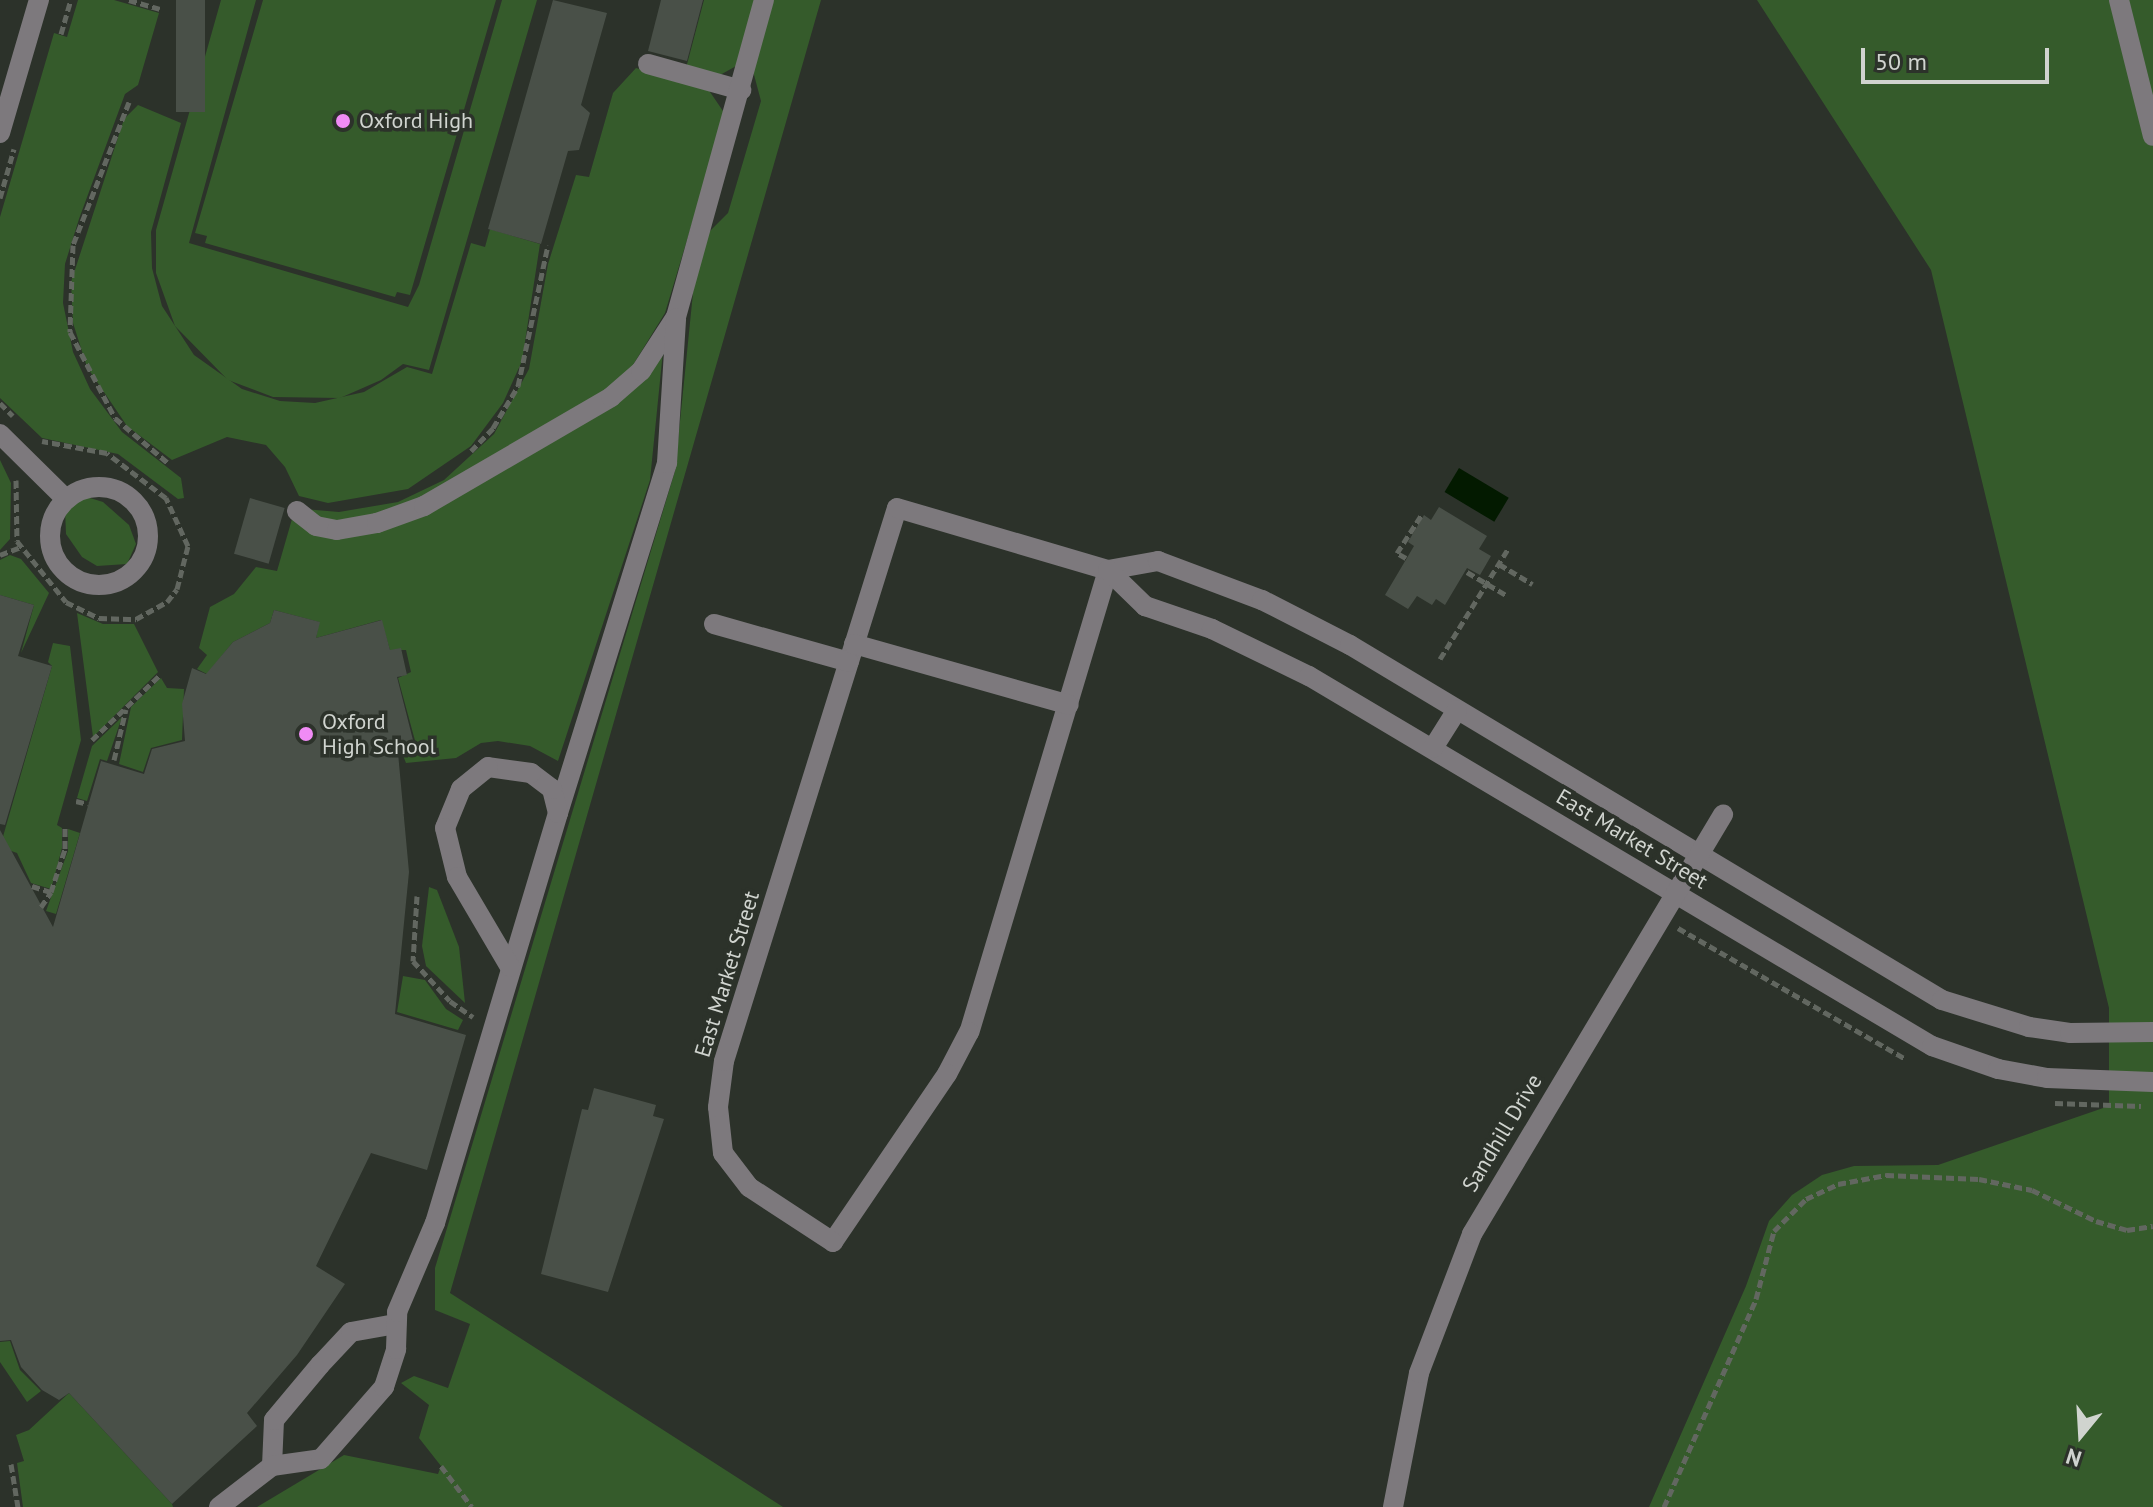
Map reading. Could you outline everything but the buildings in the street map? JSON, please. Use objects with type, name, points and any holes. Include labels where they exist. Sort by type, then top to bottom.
[{"type":"street","points":[[0,133],[39,0]]},
{"type":"street","points":[[219,1507],[272,1466],[321,1459],[384,1387],[396,1349],[396,1324],[435,1223],[510,967],[667,463],[676,317],[764,0]]},
{"type":"street","points":[[2119,0],[2153,136]]},
{"type":"street","points":[[648,64],[741,90]]},
{"type":"street","points":[[297,511],[316,526],[337,530],[424,506],[611,397],[641,371],[676,317]]},
{"type":"street","points":[[0,434],[66,499]]},
{"type":"street","points":[[96,487],[128,496],[147,523],[145,555],[136,569],[109,585],[77,581],[64,571],[50,543],[50,527],[66,499],[96,487]]},
{"type":"street","name":"East Market Street","points":[[1108,570],[969,1032],[947,1074],[833,1242],[749,1187],[723,1153],[718,1107],[724,1061],[897,508],[1108,570],[1158,561],[1204,577],[1311,623],[1942,1000],[2029,1027],[2070,1033],[2153,1032]]},
{"type":"street","name":"East Market Street","points":[[1108,570],[1145,606],[1262,651],[1433,748],[1932,1046],[1998,1069],[2047,1078],[2153,1082]]},
{"type":"street","points":[[714,624],[1069,705]]},
{"type":"street","points":[[1433,748],[1457,710]]},
{"type":"street","points":[[510,967],[457,877],[445,828],[461,789],[488,767],[531,773],[552,789],[558,813]]},
{"type":"street","name":"Sandhill Drive","points":[[1393,1507],[1419,1373],[1466,1247],[1723,814]]},
{"type":"street","points":[[272,1466],[274,1420],[320,1365],[351,1332],[396,1324]]},
{"type":"path","points":[[61,34],[71,0]]},
{"type":"path","points":[[129,0],[160,9]]},
{"type":"path","points":[[129,102],[73,245],[70,332],[115,418],[168,463]]},
{"type":"path","points":[[465,457],[493,428],[518,386],[548,245]]},
{"type":"path","points":[[0,403],[22,424]]},
{"type":"path","points":[[17,475],[12,511],[21,547],[66,602],[114,621],[136,619],[167,602],[183,575],[188,546],[166,498],[124,463],[95,449],[47,445],[33,434]]},
{"type":"path","points":[[1406,558],[1397,553],[1422,514]]},
{"type":"path","points":[[0,555],[21,547]]},
{"type":"path","points":[[1440,659],[1508,549]]},
{"type":"path","points":[[1499,564],[1532,584]]},
{"type":"path","points":[[1467,572],[1506,595]]},
{"type":"path","points":[[92,740],[160,675]]},
{"type":"path","points":[[114,760],[126,708]]},
{"type":"path","points":[[76,801],[88,804]]},
{"type":"path","points":[[41,907],[51,892],[65,849],[65,828]]},
{"type":"path","points":[[32,886],[51,892]]},
{"type":"path","points":[[417,896],[413,961],[450,1001],[473,1017]]},
{"type":"path","points":[[1664,1507],[1756,1299],[1774,1231],[1806,1199],[1838,1184],[1877,1176],[1979,1179],[2032,1190],[2096,1221],[2127,1230],[2153,1226]]},
{"type":"path","points":[[11,1464],[18,1507]]},
{"type":"path","points":[[441,1466],[472,1507]]},
{"type":"green space","points":[[78,0],[114,0],[159,13],[138,85],[125,94],[65,264],[63,303],[73,352],[90,389],[122,432],[181,478],[184,498],[178,499],[118,454],[42,438],[0,398],[0,217],[54,33],[67,37]]},
{"type":"green space","points":[[221,0],[256,0],[189,243],[408,307],[419,285],[502,0],[537,0],[429,370],[403,364],[381,380],[340,398],[273,397],[228,380],[175,326],[156,273],[156,230]]},
{"type":"green space","name":"Oxford High","points":[[263,0],[496,0],[410,295],[397,292],[395,297],[205,243],[207,236],[195,233]]},
{"type":"green space","points":[[704,0],[757,0],[738,65],[720,75],[686,68]]},
{"type":"green space","points":[[773,0],[821,0],[450,1293],[783,1507],[257,1507],[344,1455],[438,1474],[441,1466],[419,1438],[429,1405],[401,1383],[414,1376],[448,1388],[470,1324],[435,1310],[435,1268],[675,471],[694,283],[707,234],[728,213],[761,101],[753,71]]},
{"type":"green space","points":[[1757,0],[2153,0],[2153,1507],[1649,1507],[1746,1286],[1769,1221],[1792,1195],[1822,1175],[1854,1166],[1938,1165],[2109,1106],[2109,1008],[1931,270]]},
{"type":"green space","points":[[636,68],[708,89],[725,114],[665,313],[628,373],[601,396],[434,492],[383,514],[324,522],[304,509],[339,512],[398,502],[444,480],[494,434],[529,369],[548,264],[576,175],[589,177],[613,93]]},
{"type":"green space","points":[[138,105],[181,123],[151,232],[152,268],[162,306],[194,355],[242,389],[280,401],[315,403],[364,392],[407,367],[432,374],[471,243],[485,247],[490,229],[540,244],[522,361],[503,403],[471,446],[408,489],[328,503],[299,496],[285,467],[266,445],[227,437],[172,460],[127,426],[87,367],[73,323],[71,282],[124,119]]},
{"type":"green space","points":[[663,351],[650,480],[558,761],[530,746],[498,741],[481,743],[456,758],[406,763],[402,753],[417,748],[398,678],[411,672],[406,650],[390,650],[381,620],[316,638],[319,622],[274,610],[270,623],[233,642],[207,674],[197,669],[207,655],[199,648],[210,607],[234,594],[256,567],[277,571],[292,519],[313,533],[432,512]]},
{"type":"green space","points":[[0,460],[11,483],[10,539],[0,550]]},
{"type":"green space","points":[[87,497],[103,502],[129,525],[136,544],[127,564],[97,566],[82,557],[66,534],[65,509]]},
{"type":"green space","points":[[10,555],[21,559],[49,593],[21,653],[34,605],[0,595],[0,560]]},
{"type":"green space","points":[[77,613],[103,624],[134,624],[158,672],[93,737]]},
{"type":"green space","points":[[53,643],[70,646],[81,740],[57,825],[62,828],[62,848],[51,889],[31,883],[17,853],[0,847],[52,666],[48,662]]},
{"type":"green space","points":[[161,678],[167,688],[184,689],[182,740],[151,748],[143,772],[119,764],[131,707]]},
{"type":"green space","points":[[122,717],[107,761],[100,759],[87,801],[77,798],[92,746]]},
{"type":"green space","points":[[68,829],[80,833],[56,914],[46,911],[68,851]]},
{"type":"green space","points":[[429,887],[437,890],[459,947],[465,1003],[426,966],[422,946]]},
{"type":"green space","points":[[403,976],[425,980],[446,1009],[463,1020],[458,1030],[397,1012]]},
{"type":"green space","points":[[10,1341],[20,1370],[41,1391],[27,1402],[0,1362],[0,1342]]},
{"type":"green space","points":[[69,1393],[173,1507],[23,1507],[17,1463],[24,1461],[16,1435],[29,1430]]},
{"type":"shaded area","points":[[1459,468],[1509,498],[1494,522],[1445,492]]},
{"type":"place","name":"Oxford High","points":[[343,121]]},
{"type":"place","name":"Oxford High School","points":[[306,734]]}]
